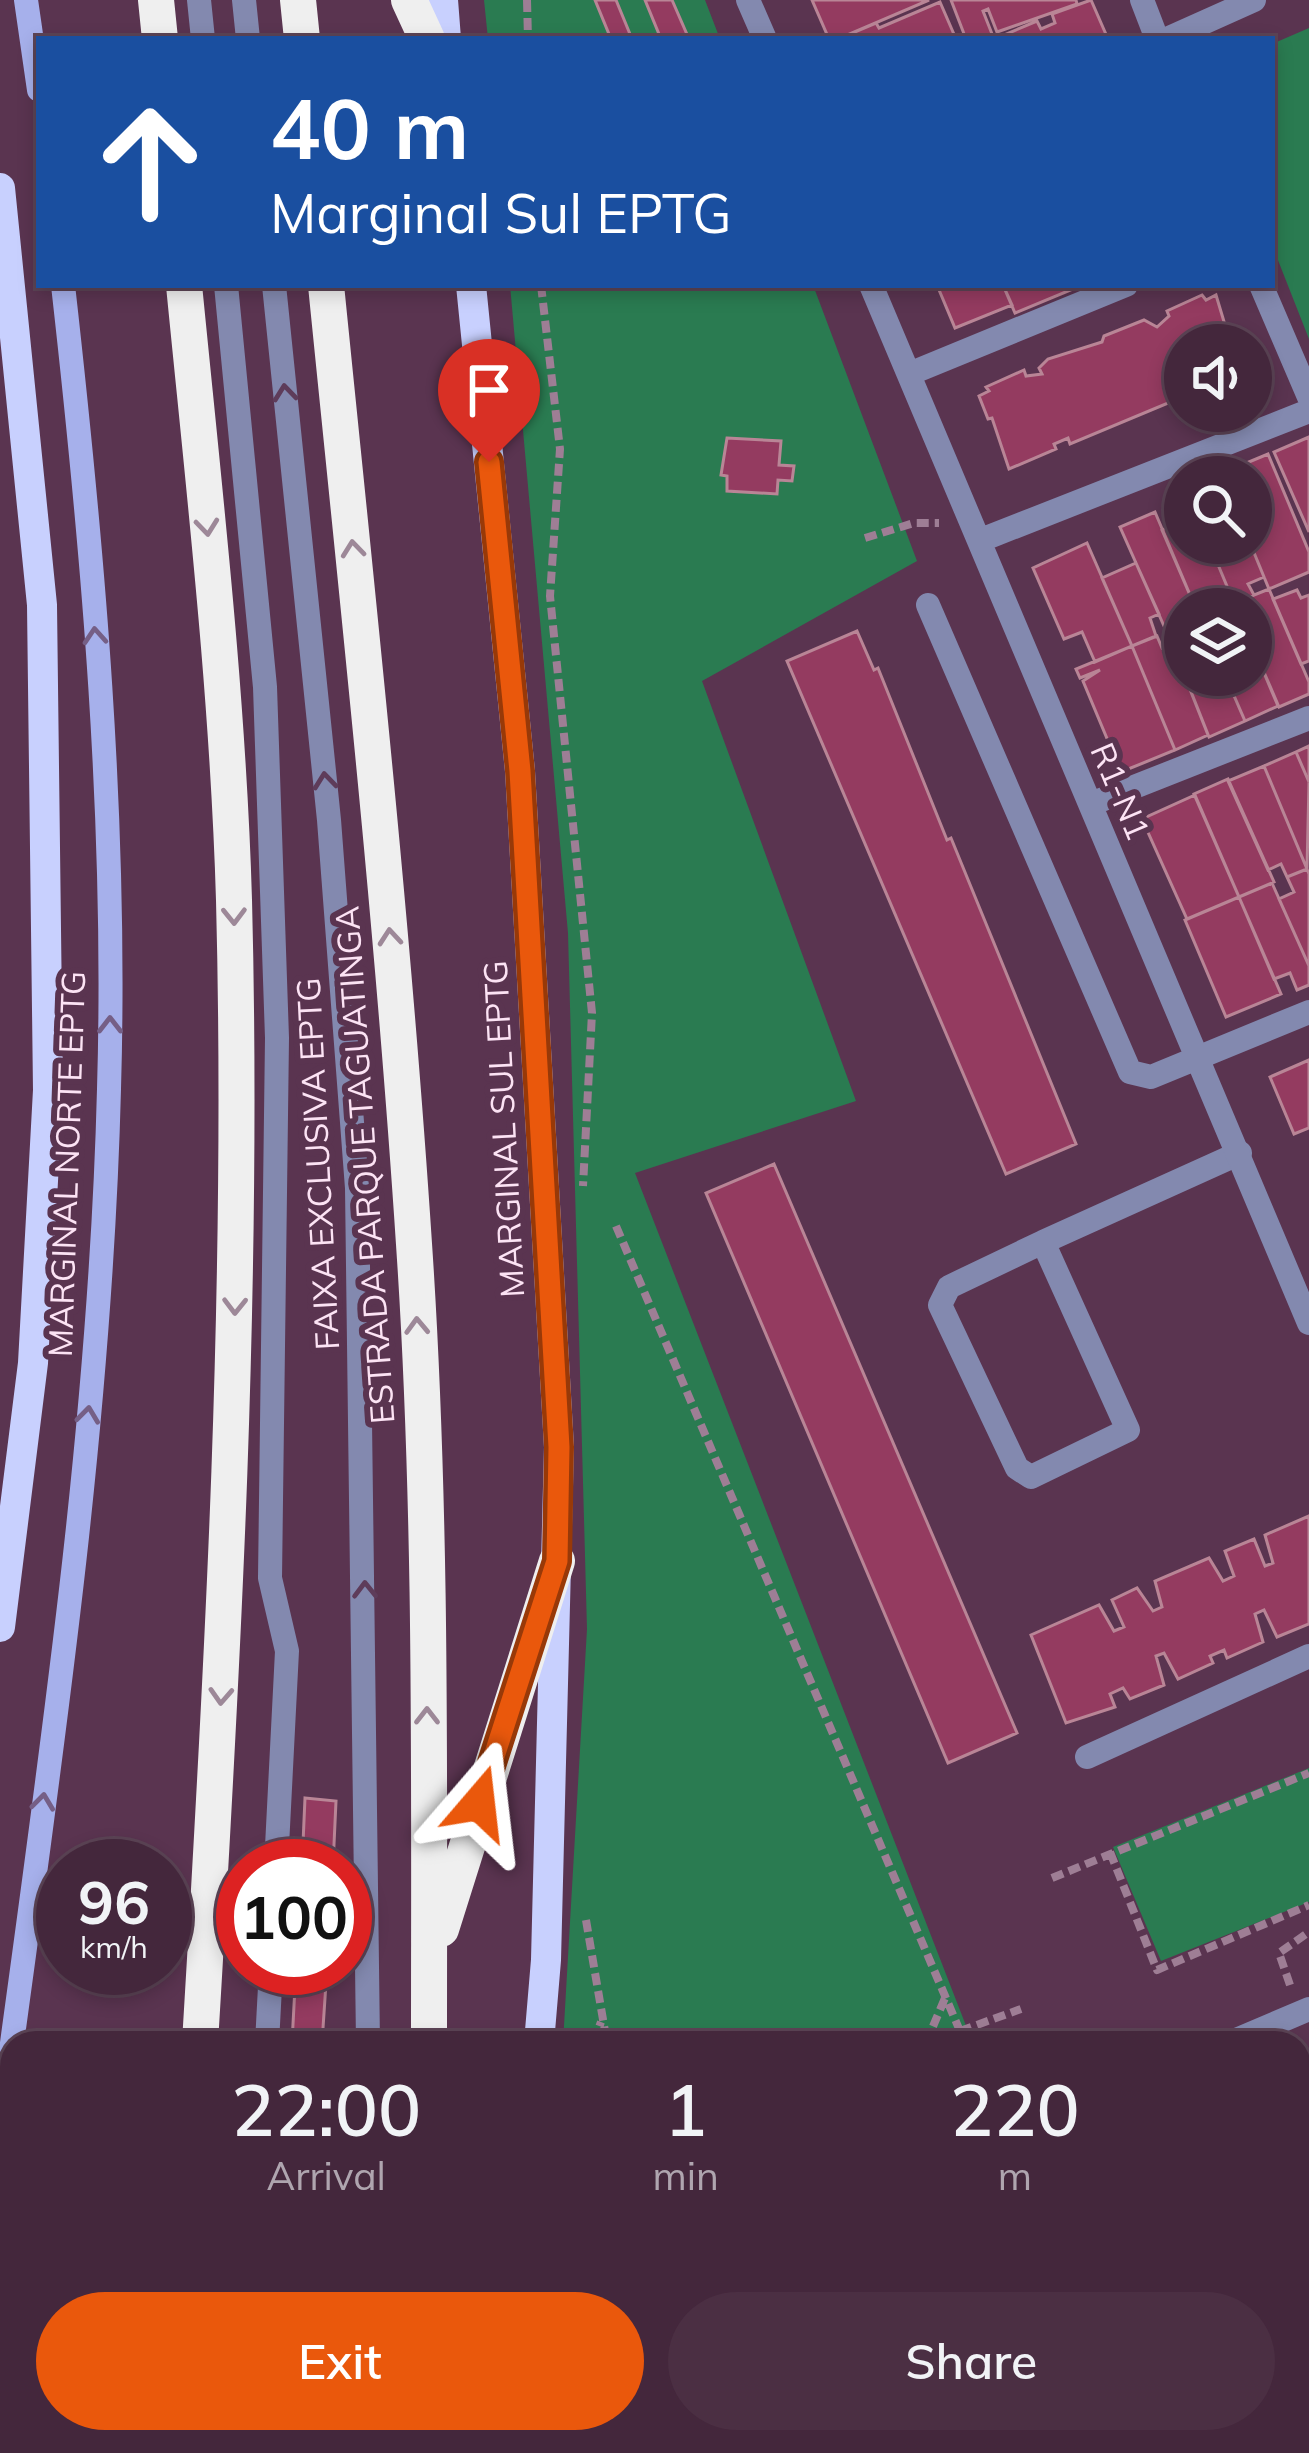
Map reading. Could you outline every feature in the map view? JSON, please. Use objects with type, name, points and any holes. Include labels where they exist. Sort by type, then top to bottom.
[{"type":"highway","points":[[156,0],[160,36]]},
{"type":"highway","points":[[298,0],[302,36]]},
{"type":"highway","points":[[409,0],[427,36]]},
{"type":"highway","points":[[184,288],[212,578],[234,920],[236,1266],[230,1547],[201,2031]]},
{"type":"highway","name":"ESTRADA PARQUE TAGUATINGA","points":[[326,288],[384,861],[414,1248],[426,1608],[429,2031]]},
{"type":"highway","points":[[429,1966],[557,1561]]},
{"type":"main road","points":[[26,0],[36,69]]},
{"type":"main road","points":[[443,0],[446,36]]},
{"type":"main road","name":"MARGINAL NORTE EPTG","points":[[0,188],[42,605],[48,978],[48,1090],[33,1364],[0,1627]]},
{"type":"main road","name":"MARGINAL NORTE EPTG","points":[[14,2031],[94,1369],[110,1091],[106,808],[92,575],[63,288]]},
{"type":"main road","name":"MARGINAL SUL EPTG","points":[[471,288],[520,771],[559,1447],[539,2031]]},
{"type":"street","points":[[199,0],[203,36]]},
{"type":"street","points":[[244,0],[248,36]]},
{"type":"street","points":[[748,0],[764,36]]},
{"type":"street","points":[[1142,0],[1156,36]]},
{"type":"street","points":[[1174,36],[1254,0]]},
{"type":"street","name":"FAIXA EXCLUSIVA EPTG","points":[[226,288],[265,687],[277,1038],[270,1578],[287,1651],[277,1839]]},
{"type":"street","name":"FAIXA EXCLUSIVA EPTG","points":[[274,288],[329,820],[357,1188],[368,2031]]},
{"type":"street","name":"R1-N1","points":[[872,288],[1309,1323]]},
{"type":"street","points":[[909,374],[1119,288]]},
{"type":"street","points":[[1262,288],[1309,397]]},
{"type":"street","points":[[977,531],[1309,411]]},
{"type":"street","points":[[928,605],[1130,1072],[1151,1077],[1309,1012]]},
{"type":"street","points":[[1091,804],[1309,718]]},
{"type":"street","points":[[1043,1242],[1128,1430],[1031,1477],[1017,1468],[940,1304],[949,1287],[1043,1242],[1240,1154]]},
{"type":"street","points":[[1087,1757],[1309,1657]]},
{"type":"street","points":[[268,2031],[270,1995]]},
{"type":"street","points":[[1257,2031],[1304,2011]]},
{"type":"path","points":[[527,0],[528,36]]},
{"type":"path","points":[[865,538],[914,524],[977,531]]},
{"type":"path","points":[[616,1226],[960,2031]]},
{"type":"path","points":[[1052,1878],[1309,1773]]},
{"type":"path","points":[[1109,1852],[1157,1970],[1309,1905]]},
{"type":"path","points":[[1304,2011],[1279,1953],[1309,1932]]},
{"type":"path","points":[[932,2031],[945,1997]]},
{"type":"path","points":[[963,2031],[1021,2009]]},
{"type":"path","points":[[598,2031],[602,2020]]},
{"type":"green space","points":[[484,0],[705,0],[719,36],[488,36]]},
{"type":"green space","points":[[1309,28],[1309,339],[1275,253],[1275,43]]},
{"type":"green space","points":[[510,288],[814,288],[917,561],[702,681],[856,1101],[635,1173],[968,2031],[564,2031],[587,1629],[568,933]]},
{"type":"green space","points":[[1309,1768],[1309,1902],[1161,1961],[1113,1847]]},
{"type":"building","points":[[595,0],[616,0],[631,36],[610,36]]},
{"type":"building","points":[[645,0],[672,0],[688,36],[660,36]]},
{"type":"building","points":[[812,0],[929,0],[845,36],[828,36]]},
{"type":"building","points":[[951,0],[1076,0],[1077,4],[997,32],[988,9],[983,11],[993,36],[965,36]]},
{"type":"building","points":[[1091,0],[1107,36],[1004,35],[1037,21],[1041,29],[1055,23],[1052,14]]},
{"type":"building","points":[[940,2],[955,36],[845,36],[876,23],[879,28]]},
{"type":"building","points":[[938,288],[1004,288],[1012,305],[955,328]]},
{"type":"building","points":[[1004,288],[1073,289],[1015,313]]},
{"type":"building","points":[[1202,295],[1206,300],[1216,295],[1225,324],[1164,324],[1164,405],[1070,444],[1068,438],[1054,444],[1056,449],[1009,469],[992,418],[988,419],[979,396],[989,391],[986,387],[1024,370],[1026,376],[1042,374],[1039,368],[1048,359],[1102,342],[1104,336],[1144,320],[1157,327],[1169,316],[1167,311]]},
{"type":"building","points":[[1309,437],[1309,532],[1274,452]]},
{"type":"building","points":[[727,438],[781,441],[779,465],[794,466],[792,481],[778,480],[777,494],[727,491],[727,476],[721,475]]},
{"type":"building","points":[[1272,464],[1309,552],[1309,572],[1269,588],[1259,564],[1272,564]]},
{"type":"building","points":[[1155,512],[1164,533],[1164,564],[1177,564],[1187,588],[1164,588],[1164,626],[1120,527]]},
{"type":"building","points":[[1087,543],[1132,646],[1095,662],[1082,632],[1064,639],[1033,568]]},
{"type":"building","points":[[1136,563],[1159,614],[1150,618],[1156,636],[1132,646],[1102,578]]},
{"type":"building","points":[[1177,564],[1218,564],[1228,588],[1187,588]]},
{"type":"building","points":[[1218,564],[1259,564],[1264,577],[1248,584],[1250,588],[1228,588]]},
{"type":"building","points":[[1297,590],[1301,598],[1309,595],[1309,661],[1301,664],[1273,599]]},
{"type":"building","points":[[1272,596],[1309,682],[1309,694],[1279,707],[1272,691]]},
{"type":"building","points":[[857,631],[874,670],[878,668],[947,840],[951,838],[1076,1144],[1006,1174],[787,661]]},
{"type":"building","points":[[1157,636],[1164,647],[1164,696],[1193,696],[1208,735],[1175,750],[1132,646]]},
{"type":"building","points":[[1132,646],[1175,750],[1121,772],[1083,681],[1100,670],[1080,678],[1076,669]]},
{"type":"building","points":[[1272,692],[1278,706],[1245,721],[1234,696],[1272,696]]},
{"type":"building","points":[[1193,696],[1234,696],[1245,721],[1209,737]]},
{"type":"building","points":[[1309,746],[1309,782],[1296,752]]},
{"type":"building","points":[[1296,752],[1309,782],[1307,869],[1264,766]]},
{"type":"building","points":[[1264,766],[1307,869],[1287,877],[1281,864],[1268,870],[1228,781]]},
{"type":"building","points":[[1228,779],[1274,882],[1239,897],[1194,794]]},
{"type":"building","points":[[1195,795],[1239,897],[1187,919],[1142,819]]},
{"type":"building","points":[[1307,869],[1309,966],[1279,899],[1294,892],[1287,877]]},
{"type":"building","points":[[1272,883],[1309,966],[1309,985],[1297,990],[1290,973],[1274,979],[1239,897]]},
{"type":"building","points":[[1239,897],[1281,994],[1226,1017],[1185,920]]},
{"type":"building","points":[[1309,1060],[1309,1128],[1294,1134],[1270,1077]]},
{"type":"building","points":[[774,1164],[1017,1733],[948,1763],[706,1193]]},
{"type":"building","points":[[1309,1516],[1309,1624],[1277,1637],[1264,1610],[1255,1614],[1263,1642],[1227,1658],[1224,1650],[1210,1656],[1213,1663],[1178,1679],[1164,1653],[1156,1656],[1164,1685],[1130,1699],[1123,1688],[1110,1694],[1115,1707],[1066,1723],[1031,1635],[1099,1605],[1114,1631],[1124,1627],[1112,1600],[1137,1588],[1153,1611],[1162,1607],[1155,1581],[1209,1558],[1223,1581],[1234,1576],[1225,1551],[1254,1539],[1265,1566],[1273,1563],[1265,1535]]},
{"type":"building","points":[[305,1798],[336,1801],[334,1839],[303,1839]]},
{"type":"building","points":[[295,1995],[325,1995],[323,2031],[293,2031]]},
{"type":"route","points":[[479,1803],[557,1561],[559,1447],[520,771],[489,462]]}]
